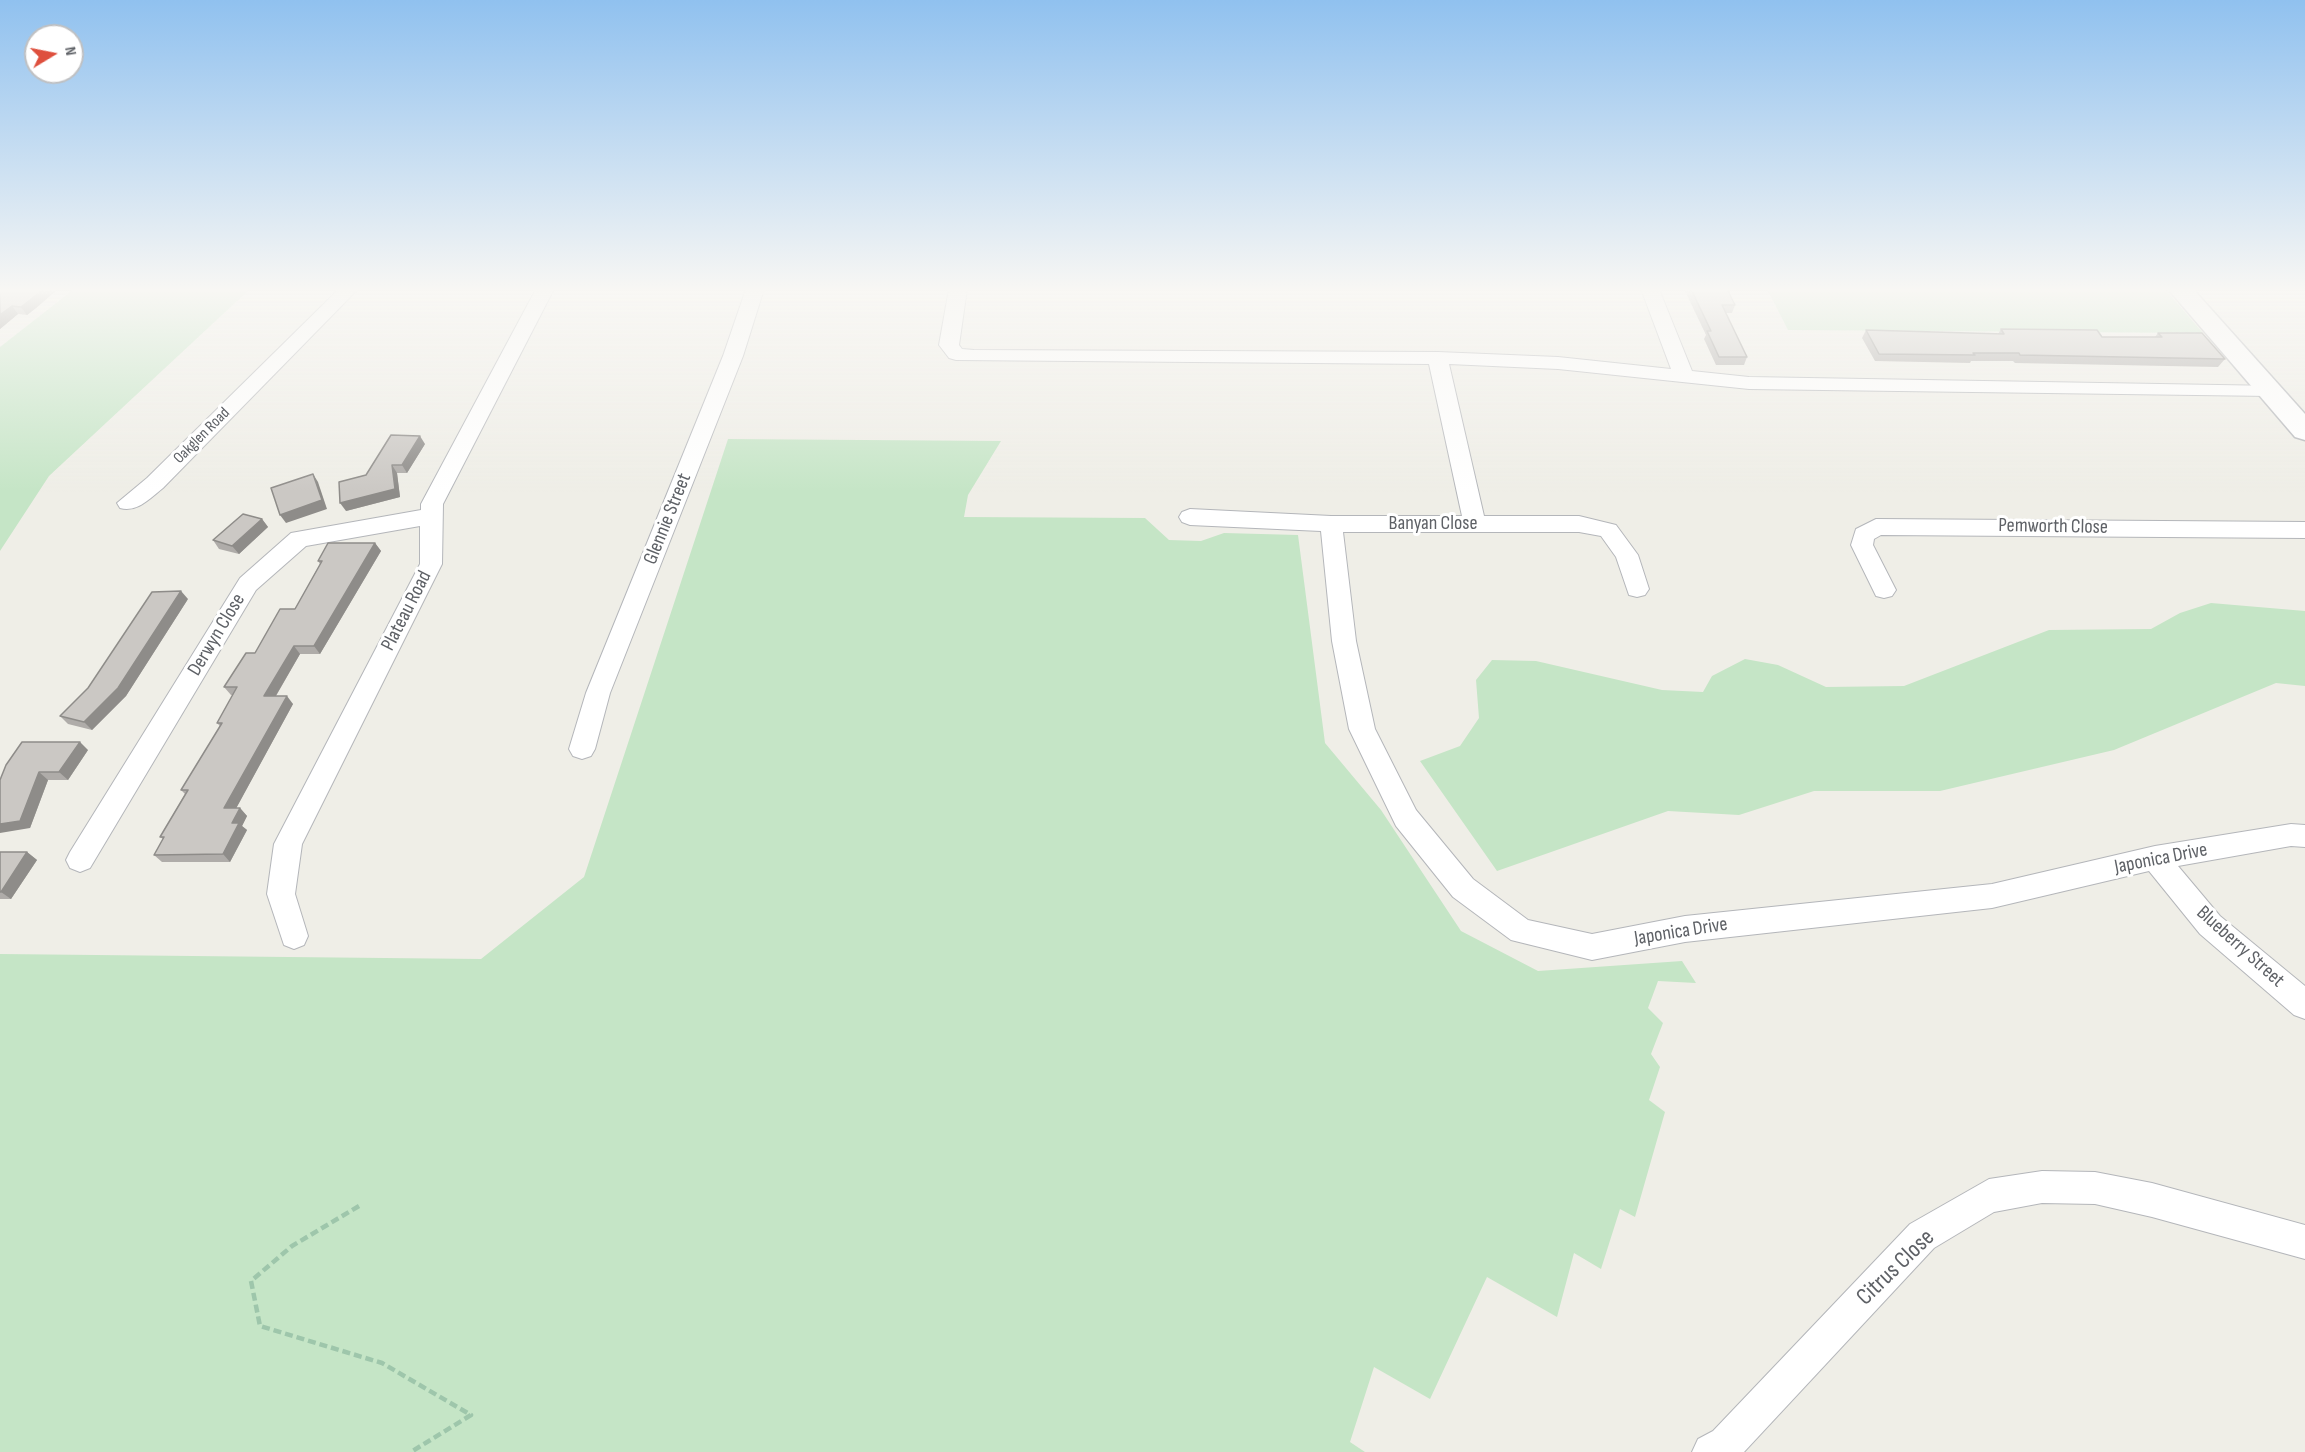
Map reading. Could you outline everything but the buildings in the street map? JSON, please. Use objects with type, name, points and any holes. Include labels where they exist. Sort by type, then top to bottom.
[{"type":"street","name":"Oakglen Road","points":[[128,503],[155,483],[281,357]]},
{"type":"street","name":"Plateau Road","points":[[294,936],[281,894],[288,844],[431,564],[432,504],[509,357]]},
{"type":"street","name":"Glennie Street","points":[[582,749],[598,693],[733,357]]},
{"type":"street","points":[[1289,357],[1438,358],[1558,363],[1749,383],[2270,390]]},
{"type":"street","points":[[1676,357],[1684,376]]},
{"type":"street","points":[[2240,357],[2305,431]]},
{"type":"street","points":[[1438,358],[1475,524]]},
{"type":"street","name":"Derwyn Close","points":[[80,860],[248,584],[299,539],[433,516]]},
{"type":"street","name":"Banyan Close","points":[[1190,517],[1331,524],[1579,524],[1608,530],[1627,555],[1637,589]]},
{"type":"street","name":"Japonica Drive","points":[[1331,524],[1344,641],[1362,729],[1406,818],[1463,888],[1521,931],[1592,947],[1685,929],[1992,896],[2155,858],[2291,836],[2305,836]]},
{"type":"street","name":"Pemworth Close","points":[[1884,590],[1862,545],[1864,536],[1876,527],[2305,530]]},
{"type":"street","name":"Blueberry Street","points":[[2155,858],[2210,925],[2305,1005]]},
{"type":"street","name":"Citrus Close","points":[[1711,1452],[1726,1444],[1922,1236],[1989,1196],[2042,1187],[2095,1188],[2152,1200],[2305,1242]]},
{"type":"path","points":[[358,1206],[292,1246],[251,1281],[260,1326],[382,1364],[471,1415],[411,1452]]},
{"type":"green space","points":[[0,357],[177,357],[49,476],[0,551]]},
{"type":"green space","points":[[728,439],[1001,441],[968,495],[964,517],[1145,518],[1169,540],[1201,541],[1224,533],[1298,535],[1325,743],[1381,810],[1461,931],[1538,971],[1682,961],[1696,983],[1658,981],[1648,1008],[1663,1023],[1651,1054],[1660,1067],[1649,1100],[1665,1112],[1635,1217],[1620,1209],[1601,1269],[1574,1253],[1557,1317],[1487,1277],[1430,1399],[1374,1367],[1350,1442],[1365,1452],[0,1452],[0,954],[481,959],[584,877]]},
{"type":"green space","points":[[2211,603],[2305,611],[2305,686],[2276,683],[2114,750],[1940,791],[1814,791],[1739,815],[1668,811],[1497,871],[1420,761],[1460,746],[1479,718],[1476,680],[1492,660],[1536,661],[1662,690],[1703,692],[1712,676],[1745,659],[1778,665],[1826,687],[1904,686],[2049,630],[2151,629],[2180,613]]}]
